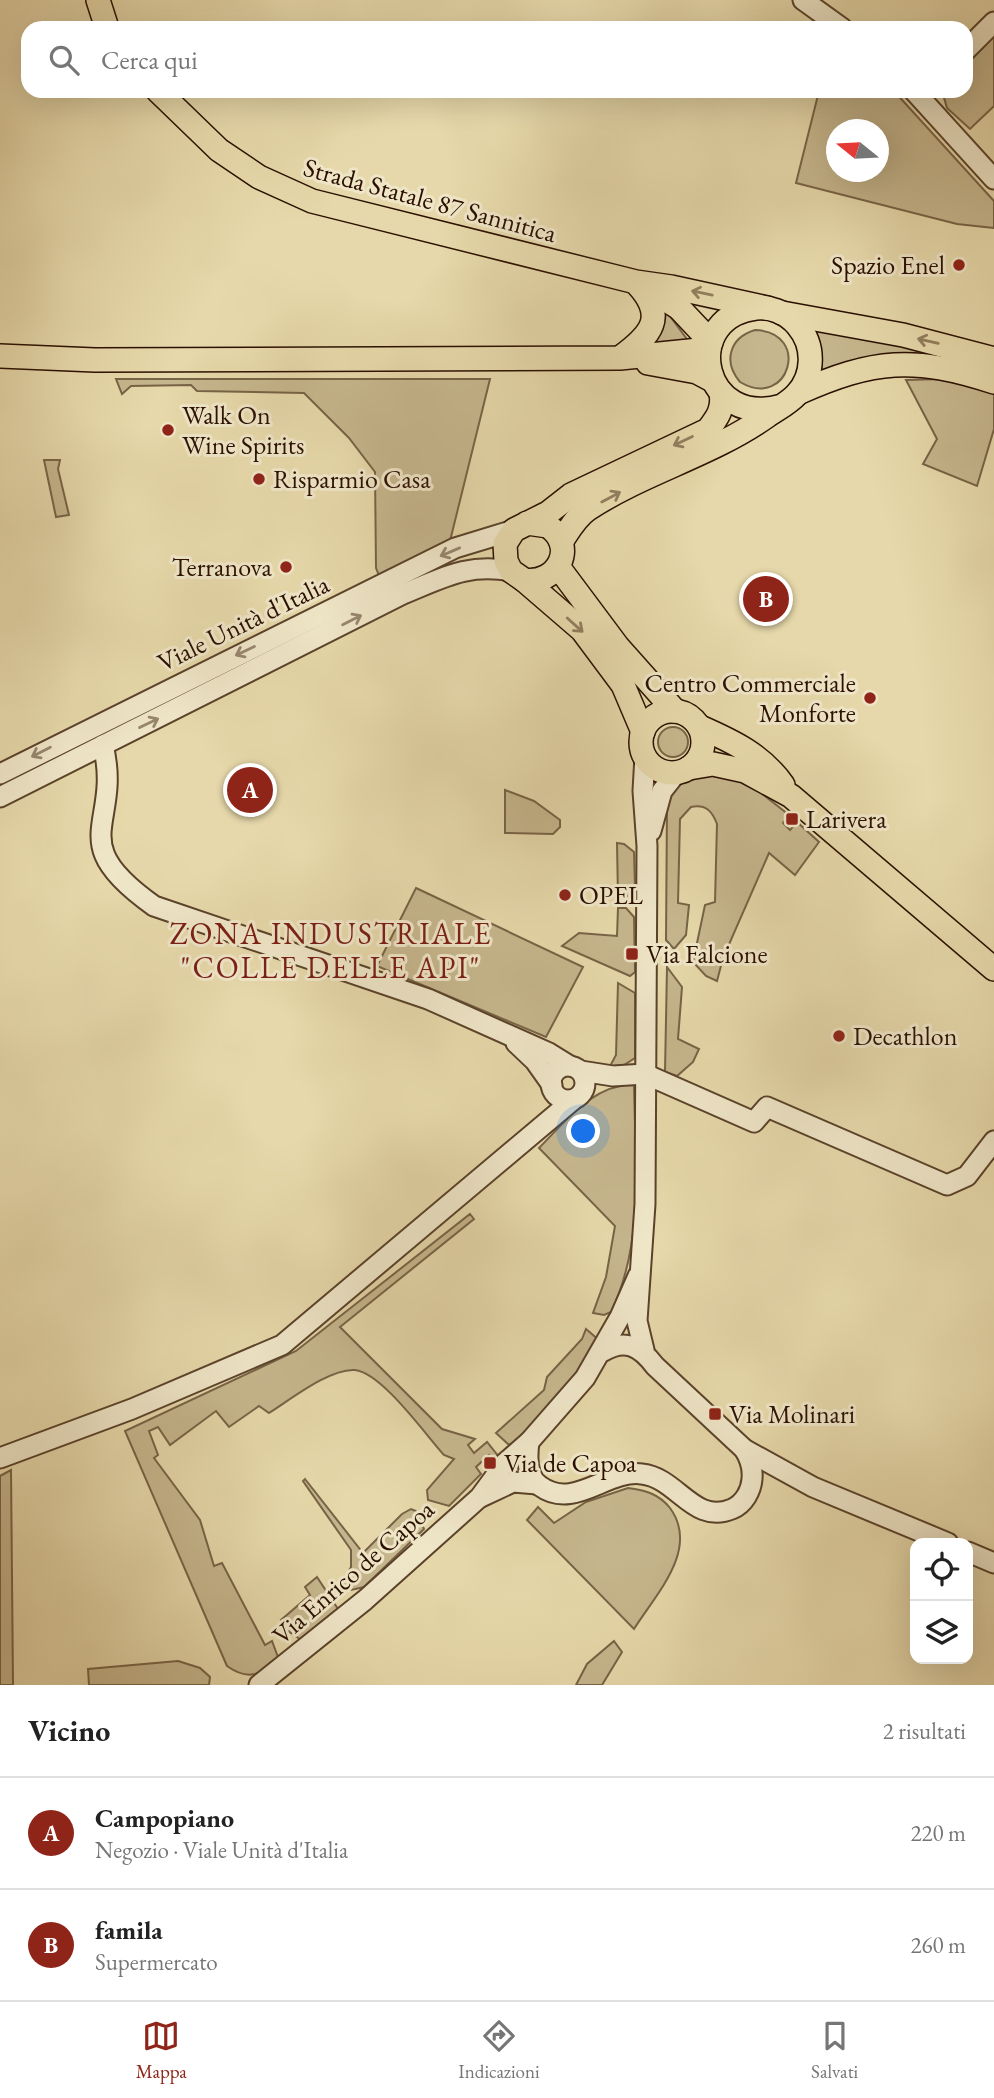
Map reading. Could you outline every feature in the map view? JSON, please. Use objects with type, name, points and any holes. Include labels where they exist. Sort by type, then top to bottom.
[{"type":"main road","points":[[98,0],[105,21]]},
{"type":"main road","name":"Strada Statale 87 Sannitica","points":[[165,98],[219,150],[259,177],[312,201],[636,282],[902,335],[994,359]]},
{"type":"main road","points":[[620,358],[641,342],[651,330],[654,313],[650,298],[636,282]]},
{"type":"main road","name":"Strada Statale 87 Sannitica","points":[[636,282],[658,292],[679,308],[710,346]]},
{"type":"main road","points":[[561,542],[587,510],[742,434],[790,399],[809,372],[810,349],[800,328],[775,311],[737,313],[724,322],[710,346],[708,365],[723,403],[718,417],[708,430],[571,495],[521,526],[504,550],[517,575],[582,630],[623,685],[643,732],[645,756],[658,769],[683,770],[712,764],[745,771],[791,796],[994,969]]},
{"type":"main road","points":[[0,356],[162,360],[620,358],[710,346]]},
{"type":"main road","points":[[620,358],[696,372],[734,404],[749,410],[766,410],[860,367],[929,365],[994,382]]},
{"type":"main road","points":[[517,575],[543,580],[559,568],[563,551],[561,542],[548,526],[521,526]]},
{"type":"main road","points":[[559,568],[618,647],[675,711]]},
{"type":"main road","points":[[643,732],[656,716],[675,711],[685,713],[700,727],[738,743],[772,770],[791,796]]},
{"type":"main road","points":[[683,770],[702,750],[700,727]]},
{"type":"street","points":[[803,0],[832,21]]},
{"type":"street","points":[[973,43],[994,22]]},
{"type":"street","points":[[923,98],[994,178]]},
{"type":"street","name":"Viale Unità d'Italia","points":[[0,774],[455,548],[521,526]]},
{"type":"street","name":"Viale Unità d'Italia","points":[[0,797],[403,594],[464,569],[488,567],[517,575]]},
{"type":"street","points":[[103,745],[107,769],[99,843],[104,859],[134,892],[153,906],[428,999],[549,1053],[575,1069],[585,1082],[577,1096],[561,1099],[535,1061],[507,1035]]},
{"type":"street","points":[[645,756],[643,791],[648,846],[645,1204],[637,1321],[644,1350],[655,1366],[744,1449],[813,1487],[936,1538]]},
{"type":"street","points":[[648,846],[662,791],[683,770]]},
{"type":"street","points":[[542,1124],[559,1069],[575,1069],[613,1076],[645,1074],[754,1122],[767,1107],[947,1185],[967,1176],[994,1141]]},
{"type":"street","points":[[0,1458],[132,1409],[282,1345],[542,1124],[577,1096],[613,1076]]},
{"type":"street","name":"Via Enrico de Capoa","points":[[259,1685],[365,1600],[480,1497],[505,1464],[530,1442],[567,1401],[602,1352],[638,1276]]},
{"type":"street","points":[[602,1352],[613,1345],[625,1344],[644,1350]]},
{"type":"street","points":[[530,1442],[527,1455],[537,1484],[550,1492],[571,1494],[613,1476],[643,1474],[667,1483],[695,1507],[714,1514],[737,1507],[751,1488],[774,1480],[813,1487]]},
{"type":"street","points":[[744,1449],[751,1461],[751,1488]]},
{"type":"street","name":"Via Enrico de Capoa","points":[[480,1497],[513,1482],[537,1484]]},
{"type":"street","points":[[973,1554],[994,1563]]},
{"type":"shaded area","points":[[994,34],[994,106],[970,129],[947,108],[944,98],[973,98],[973,54]]},
{"type":"shaded area","points":[[817,98],[900,98],[994,201],[994,228],[957,224],[796,183]]},
{"type":"shaded area","points":[[661,304],[689,342],[649,345]]},
{"type":"shaded area","points":[[804,323],[924,351],[942,358],[890,356],[862,360],[813,378]]},
{"type":"shaded area","points":[[755,330],[773,334],[784,343],[788,355],[787,368],[781,379],[771,386],[757,388],[740,382],[732,367],[730,359],[734,345]]},
{"type":"shaded area","points":[[116,379],[490,379],[450,541],[380,578],[376,568],[375,472],[349,438],[304,393],[197,391],[191,385],[131,386],[122,394]]},
{"type":"shaded area","points":[[942,379],[994,391],[994,429],[977,486],[923,464],[937,439],[906,380]]},
{"type":"shaded area","points":[[44,460],[60,460],[58,469],[69,515],[56,517]]},
{"type":"shaded area","points":[[673,727],[683,732],[688,742],[683,752],[673,757],[663,752],[658,742],[663,732]]},
{"type":"shaded area","points":[[694,774],[728,774],[752,786],[789,815],[783,823],[790,830],[797,822],[819,842],[795,875],[769,853],[723,958],[717,981],[706,976],[693,962],[705,905],[715,902],[717,824],[711,812],[701,807],[691,807],[680,819],[678,903],[689,905],[686,935],[674,949],[666,940],[667,806],[673,790]]},
{"type":"shaded area","points":[[505,790],[534,801],[560,820],[560,827],[553,834],[505,833]]},
{"type":"shaded area","points":[[617,843],[624,844],[634,852],[635,889],[626,898],[618,898]]},
{"type":"shaded area","points":[[416,888],[583,967],[546,1037],[377,966]]},
{"type":"shaded area","points":[[618,908],[626,908],[634,917],[635,972],[630,976],[562,946],[579,933],[617,936]]},
{"type":"shaded area","points":[[667,967],[682,987],[678,1039],[699,1049],[693,1062],[677,1076],[665,1072]]},
{"type":"shaded area","points":[[618,983],[635,993],[635,1058],[624,1065],[609,1068],[616,1055]]},
{"type":"shaded area","points":[[634,1084],[636,1200],[633,1229],[622,1285],[611,1312],[604,1315],[593,1313],[606,1277],[615,1226],[539,1148],[593,1097],[619,1086]]},
{"type":"shaded area","points":[[470,1214],[474,1219],[340,1327],[442,1429],[475,1439],[468,1445],[474,1453],[487,1442],[499,1457],[495,1461],[489,1455],[476,1467],[481,1474],[449,1506],[428,1500],[427,1490],[454,1459],[444,1455],[378,1382],[355,1370],[322,1379],[269,1413],[259,1406],[229,1427],[216,1411],[170,1445],[158,1427],[149,1431],[158,1455],[154,1458],[200,1520],[214,1566],[222,1563],[265,1645],[272,1641],[279,1660],[254,1674],[234,1671],[227,1666],[125,1431],[296,1351]]},
{"type":"shaded area","points":[[586,1329],[600,1341],[581,1374],[514,1445],[508,1444],[496,1433],[544,1390],[547,1377],[582,1339]]},
{"type":"shaded area","points":[[11,1470],[13,1685],[0,1685],[0,1476]]},
{"type":"shaded area","points":[[305,1479],[363,1553],[402,1514],[411,1509],[416,1511],[424,1529],[364,1587],[351,1590],[342,1583],[351,1567],[351,1550],[303,1481]]},
{"type":"shaded area","points":[[628,1488],[651,1493],[666,1503],[678,1524],[680,1539],[672,1571],[634,1629],[527,1520],[538,1507],[554,1523],[586,1502]]},
{"type":"shaded area","points":[[317,1577],[340,1612],[303,1641],[288,1631],[281,1620],[310,1595],[305,1587]]},
{"type":"shaded area","points":[[614,1641],[622,1652],[602,1685],[576,1685],[587,1664]]},
{"type":"shaded area","points":[[178,1661],[200,1668],[210,1677],[209,1685],[89,1685],[88,1669]]},
{"type":"place","name":"Spazio Enel","points":[[959,265]]},
{"type":"place","name":"Walk On Wine Spirits","points":[[168,430]]},
{"type":"place","name":"Risparmio Casa","points":[[259,479]]},
{"type":"place","name":"Terranova","points":[[286,567]]},
{"type":"place","name":"famila","points":[[766,599]]},
{"type":"place","name":"Centro Commerciale Monforte","points":[[870,698]]},
{"type":"place","name":"Campopiano","points":[[250,790]]},
{"type":"place","name":"Larivera","points":[[792,819]]},
{"type":"place","name":"OPEL","points":[[565,895]]},
{"type":"place","name":"Via Falcione","points":[[632,954]]},
{"type":"place","name":"Decathlon","points":[[839,1036]]},
{"type":"place","name":"Via Molinari","points":[[715,1414]]},
{"type":"place","name":"Via de Capoa","points":[[490,1463]]},
{"type":"district","name":"ZONA INDUSTRIALE \"COLLE DELLE API\"","points":[[331,950]]}]
